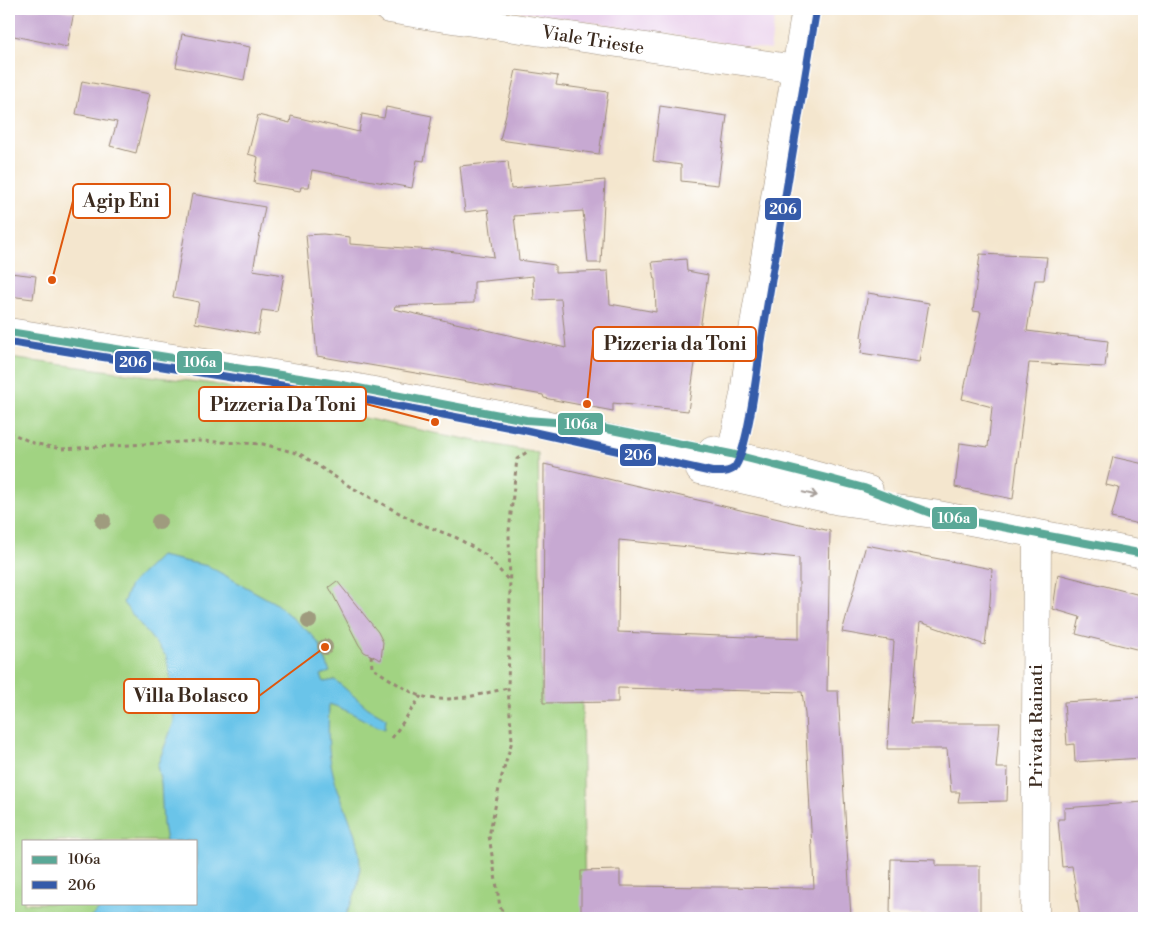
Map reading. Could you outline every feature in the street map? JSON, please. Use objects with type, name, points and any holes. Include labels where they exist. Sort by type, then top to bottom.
[{"type":"street","name":"Viale Trieste","points":[[389,9],[796,69]]},
{"type":"street","points":[[772,485],[766,481],[762,474],[736,465],[732,461],[731,454],[744,395],[806,9]]},
{"type":"street","points":[[9,332],[337,384],[526,420],[582,424],[731,454],[864,488],[933,514]]},
{"type":"street","points":[[526,420],[549,431],[587,444],[641,458],[840,501],[933,514],[1144,554]]},
{"type":"street","name":"Privata Rainati","points":[[1035,918],[1037,534]]},
{"type":"path","points":[[9,432],[33,443],[61,449],[199,441],[263,444],[300,454],[349,486],[416,522],[456,538],[486,555],[510,582]]},
{"type":"path","points":[[506,918],[500,907],[489,836],[501,779],[512,741],[508,688],[509,531],[517,459],[527,452]]},
{"type":"path","points":[[370,655],[372,668],[421,696],[436,699],[472,697],[508,688]]},
{"type":"path","points":[[392,738],[421,696]]},
{"type":"shaded area","points":[[505,9],[776,9],[770,50]]},
{"type":"green space","points":[[9,358],[213,384],[409,428],[538,453],[542,701],[582,702],[585,918],[9,918]]},
{"type":"water","points":[[160,556],[208,566],[275,603],[313,636],[321,647],[330,672],[321,675],[324,682],[335,680],[368,708],[386,718],[385,729],[329,704],[328,741],[330,758],[334,777],[356,840],[360,865],[357,888],[345,918],[90,918],[105,904],[198,904],[198,840],[166,840],[163,825],[161,783],[157,766],[174,722],[173,689],[166,656],[123,603],[130,585]]},
{"type":"building","points":[[9,9],[56,9],[74,12],[67,47],[9,35]]},
{"type":"building","points":[[182,34],[250,47],[244,80],[176,67]]},
{"type":"building","points":[[516,70],[558,76],[556,85],[608,92],[599,154],[500,140]]},
{"type":"building","points":[[82,81],[150,94],[136,153],[110,146],[117,122],[76,114]]},
{"type":"building","points":[[660,106],[727,116],[718,185],[681,181],[681,165],[653,161]]},
{"type":"building","points":[[386,107],[432,116],[424,161],[417,160],[412,188],[312,170],[309,187],[301,187],[300,191],[254,183],[258,157],[248,154],[258,115],[290,123],[291,116],[359,132],[362,114],[384,118]]},
{"type":"building","points":[[508,161],[511,189],[605,180],[601,263],[588,263],[583,211],[514,216],[519,260],[555,265],[555,273],[608,271],[610,304],[656,312],[655,280],[652,262],[686,259],[687,271],[708,275],[688,411],[613,403],[613,411],[544,398],[543,395],[317,356],[306,235],[323,234],[350,237],[350,244],[432,249],[494,257],[488,209],[465,212],[460,166]],"holes":[[[533,276],[534,300],[561,299],[566,348],[394,309],[395,306],[474,303],[474,282]]]},
{"type":"building","points":[[192,194],[265,207],[253,270],[284,275],[277,312],[262,310],[258,334],[195,323],[199,302],[173,297]]},
{"type":"building","points":[[980,254],[1047,257],[1044,280],[1035,280],[1027,331],[1108,341],[1105,367],[1029,363],[1013,499],[955,487],[960,443],[988,447],[992,407],[962,399],[981,312],[973,311]]},
{"type":"building","points":[[10,273],[36,276],[33,299],[9,296]]},
{"type":"building","points":[[868,293],[929,303],[919,362],[861,353],[863,338],[861,337]]},
{"type":"building","points":[[1113,457],[1144,464],[1144,525],[1111,518],[1119,488],[1106,485]]},
{"type":"building","points":[[544,464],[830,531],[827,691],[838,691],[851,918],[581,918],[581,871],[620,870],[620,886],[814,888],[805,714],[802,692],[618,688],[618,702],[543,703]],"holes":[[[619,540],[799,558],[799,639],[618,632]]]},
{"type":"building","points":[[866,545],[992,569],[985,645],[920,622],[911,723],[1000,723],[996,768],[1008,768],[1007,801],[958,802],[960,792],[951,792],[947,749],[887,749],[894,641],[842,632]]},
{"type":"building","points":[[1058,574],[1144,596],[1144,651],[1076,634],[1080,617],[1053,609]]},
{"type":"building","points":[[337,581],[378,632],[383,642],[381,660],[364,652],[359,645],[329,587]]},
{"type":"building","points":[[1144,697],[1144,758],[1075,762],[1074,744],[1067,745],[1064,702]]},
{"type":"building","points":[[1144,802],[1144,918],[1080,918],[1072,866],[1062,867],[1058,819],[1064,819],[1064,808]]},
{"type":"building","points":[[891,859],[936,860],[936,866],[980,866],[980,916],[890,915]]},
{"type":"transit line","name":"206","points":[[9,342],[335,394],[524,430],[712,472],[729,471],[734,468],[739,460],[751,412],[816,11]]},
{"type":"transit line","name":"106a","points":[[9,332],[337,384],[526,420],[582,424],[731,454],[830,479],[864,488],[933,514],[1144,554]]},
{"type":"place","name":"Agip Eni","points":[[52,280]]},
{"type":"place","name":"Pizzeria da Toni","points":[[587,404]]},
{"type":"place","name":"Pizzeria Da Toni","points":[[435,422]]},
{"type":"place","name":"Villa Bolasco","points":[[325,647]]}]
